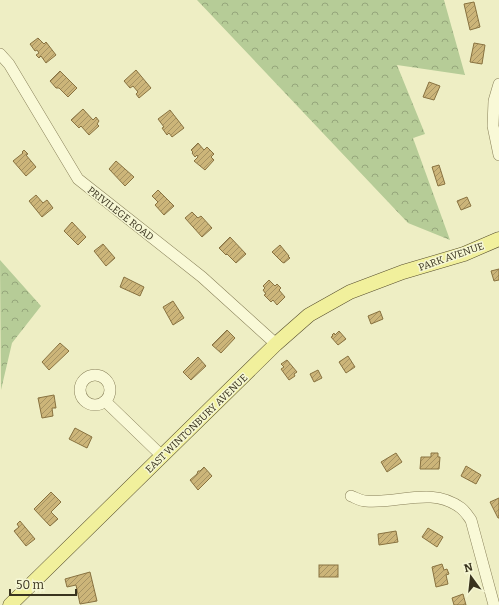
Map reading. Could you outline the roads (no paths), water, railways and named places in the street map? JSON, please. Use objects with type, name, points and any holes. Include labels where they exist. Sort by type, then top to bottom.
[{"type":"main road","name":"PARK AVENUE","points":[[403,272],[464,254],[499,239]]},
{"type":"main road","name":"EAST WINTONBURY AVENUE","points":[[10,605],[276,344],[309,315],[350,292],[403,272]]},
{"type":"street","name":"PRIVILEGE ROAD","points":[[0,54],[9,64],[78,179],[202,277],[276,344]]},
{"type":"street","points":[[499,84],[494,101],[493,126],[499,155]]},
{"type":"street","points":[[105,401],[162,456]]},
{"type":"street","points":[[351,496],[364,501],[382,501],[419,496],[435,497],[451,502],[462,509],[471,520],[494,605]]}]
